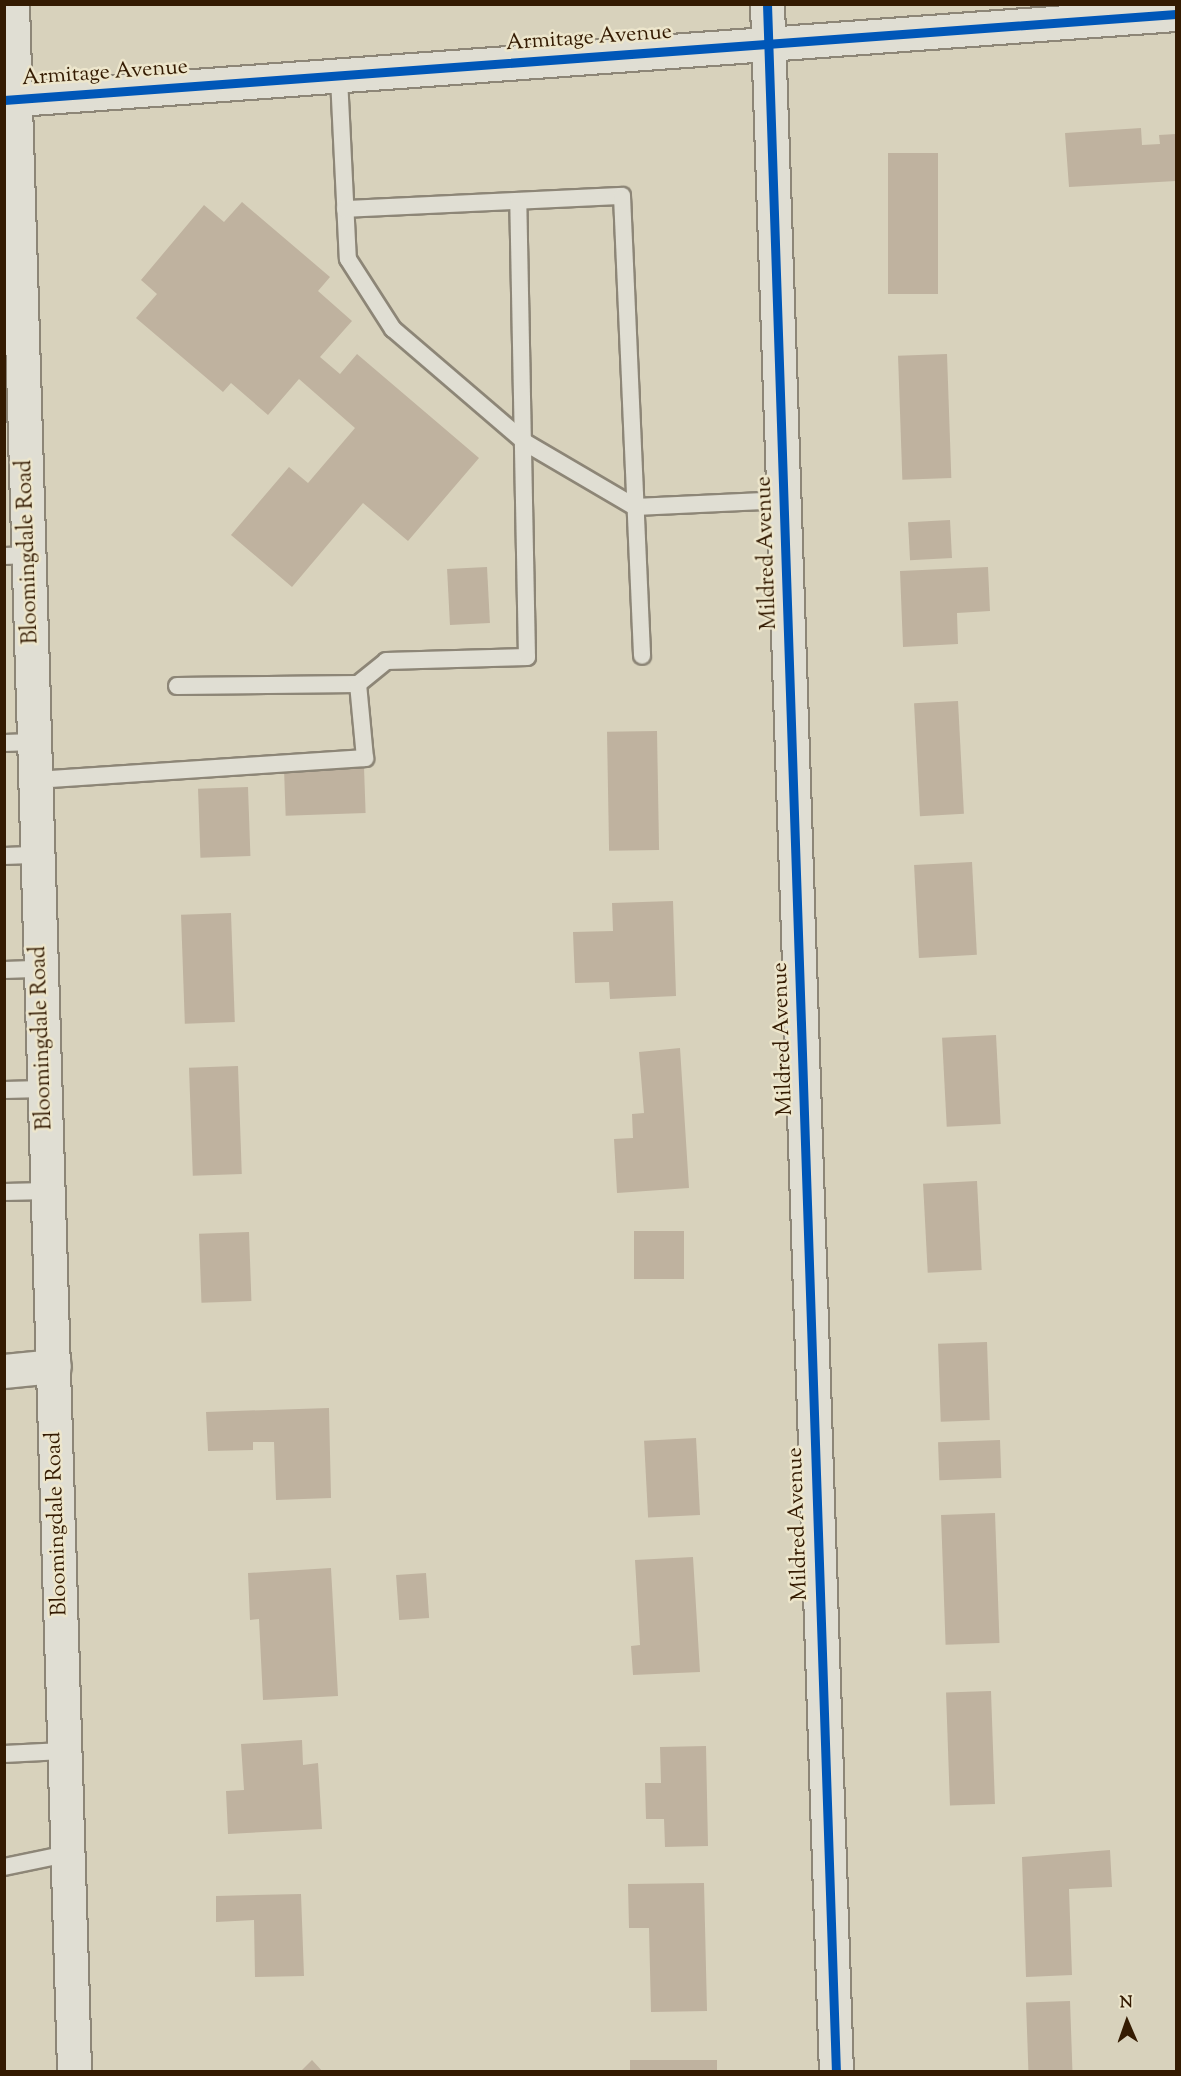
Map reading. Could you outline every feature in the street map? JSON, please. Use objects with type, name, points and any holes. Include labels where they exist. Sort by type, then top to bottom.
[{"type":"street","name":"Bloomingdale Road","points":[[12,4],[10,100],[20,743],[36,780],[74,2072]]},
{"type":"street","name":"Mildred Avenue","points":[[767,4],[836,2072]]},
{"type":"street","name":"Armitage Avenue","points":[[10,100],[339,78],[1176,14]]},
{"type":"street","points":[[4,1371],[54,1366]]},
{"type":"lane","points":[[339,78],[348,258],[393,329],[526,443],[635,507],[785,500]]},
{"type":"lane","points":[[345,209],[622,196],[642,656]]},
{"type":"lane","points":[[177,686],[358,684],[386,661],[527,657],[526,443],[518,201]]},
{"type":"lane","points":[[36,780],[365,758],[358,684]]},
{"type":"lane","points":[[4,856],[38,855]]},
{"type":"lane","points":[[4,970],[40,969]]},
{"type":"lane","points":[[4,1090],[44,1089]]},
{"type":"lane","points":[[4,1192],[48,1191]]},
{"type":"lane","points":[[4,1754],[63,1751]]},
{"type":"lane","points":[[4,1867],[66,1854]]},
{"type":"building","points":[[1141,128],[1142,145],[1160,144],[1159,135],[1176,134],[1176,181],[1069,187],[1065,133]]},
{"type":"building","points":[[888,153],[938,153],[938,294],[888,294]]},
{"type":"building","points":[[242,202],[330,277],[318,291],[352,321],[320,357],[340,374],[357,354],[479,458],[408,541],[363,503],[292,587],[231,535],[289,467],[308,483],[355,428],[299,379],[268,415],[231,383],[223,392],[136,318],[157,294],[141,280],[204,205],[224,222]]},
{"type":"building","points":[[947,354],[951,478],[902,480],[898,356]]},
{"type":"building","points":[[950,520],[952,558],[910,560],[908,522]]},
{"type":"building","points":[[487,567],[490,623],[450,625],[447,569]]},
{"type":"building","points":[[988,567],[990,611],[957,613],[958,644],[903,647],[900,571]]},
{"type":"building","points":[[958,701],[964,814],[920,816],[914,703]]},
{"type":"building","points":[[657,731],[659,850],[609,851],[607,732]]},
{"type":"building","points":[[364,767],[366,813],[286,816],[284,770]]},
{"type":"building","points":[[248,787],[250,856],[200,858],[198,789]]},
{"type":"building","points":[[972,862],[977,955],[919,958],[914,865]]},
{"type":"building","points":[[673,901],[676,996],[610,999],[609,982],[575,983],[573,932],[613,931],[612,903]]},
{"type":"building","points":[[231,913],[235,1022],[185,1024],[181,915]]},
{"type":"building","points":[[996,1035],[1001,1124],[947,1127],[942,1038]]},
{"type":"building","points":[[680,1048],[689,1188],[617,1193],[614,1139],[633,1138],[632,1114],[644,1113],[639,1052]]},
{"type":"building","points":[[238,1066],[242,1174],[193,1176],[189,1068]]},
{"type":"building","points":[[977,1181],[982,1270],[928,1273],[923,1184]]},
{"type":"building","points":[[634,1231],[684,1231],[684,1279],[634,1279]]},
{"type":"building","points":[[249,1232],[251,1301],[201,1303],[199,1234]]},
{"type":"building","points":[[987,1342],[990,1420],[941,1422],[938,1344]]},
{"type":"building","points":[[329,1408],[331,1498],[276,1500],[274,1442],[253,1442],[253,1450],[208,1451],[206,1412]]},
{"type":"building","points":[[696,1438],[700,1515],[648,1518],[644,1441]]},
{"type":"building","points":[[1000,1440],[1001,1478],[939,1480],[938,1442]]},
{"type":"building","points":[[995,1513],[1000,1643],[946,1645],[941,1515]]},
{"type":"building","points":[[693,1557],[700,1672],[633,1675],[631,1646],[640,1645],[635,1560]]},
{"type":"building","points":[[331,1568],[338,1696],[263,1700],[259,1619],[250,1620],[248,1573]]},
{"type":"building","points":[[426,1573],[429,1618],[399,1620],[396,1575]]},
{"type":"building","points":[[991,1691],[995,1804],[950,1806],[946,1693]]},
{"type":"building","points":[[302,1740],[303,1765],[318,1763],[322,1829],[228,1834],[226,1791],[244,1790],[241,1744]]},
{"type":"building","points":[[706,1746],[708,1846],[665,1847],[664,1819],[646,1819],[645,1783],[661,1783],[660,1747]]},
{"type":"building","points":[[1110,1850],[1112,1887],[1069,1889],[1072,1975],[1026,1977],[1022,1857]]},
{"type":"building","points":[[704,1883],[707,2011],[651,2012],[649,1928],[629,1928],[628,1884]]},
{"type":"building","points":[[301,1894],[304,1976],[255,1977],[254,1920],[216,1922],[216,1896]]},
{"type":"building","points":[[1070,2001],[1072,2072],[1028,2072],[1026,2003]]},
{"type":"building","points":[[312,2060],[323,2072],[300,2072]]},
{"type":"building","points":[[630,2060],[717,2060],[717,2072],[630,2072]]},
{"type":"cycle path","points":[[767,4],[836,2072]]},
{"type":"cycle path","points":[[4,100],[1176,14]]}]
